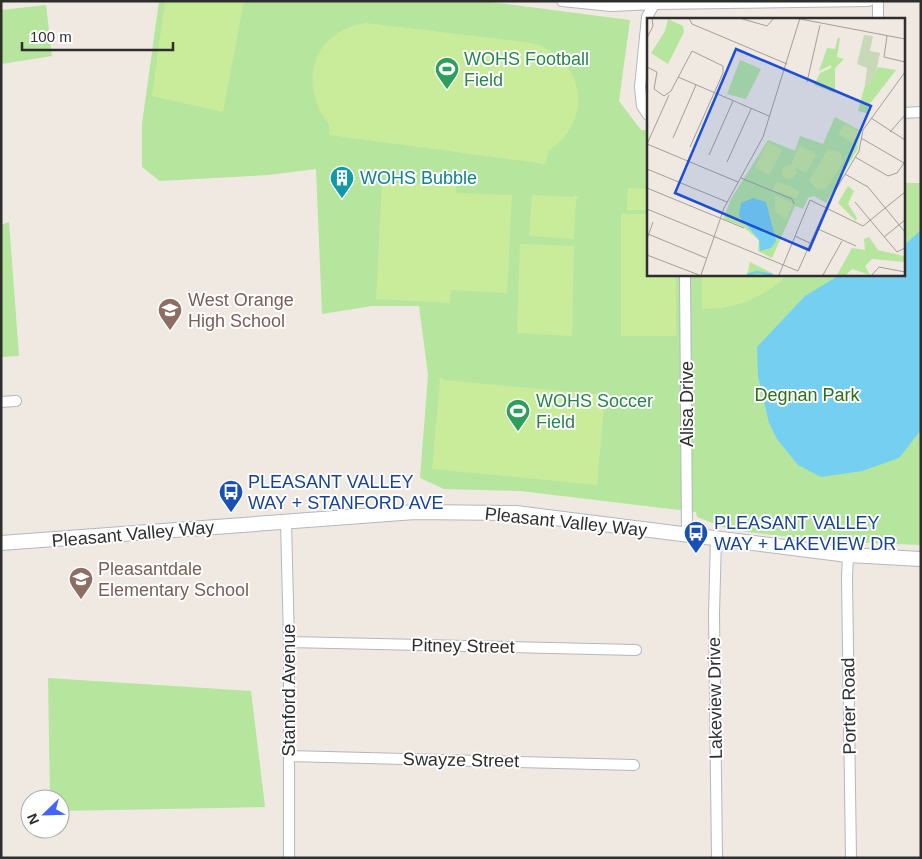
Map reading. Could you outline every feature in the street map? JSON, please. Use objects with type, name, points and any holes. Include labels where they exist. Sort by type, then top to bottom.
[{"type":"main road","name":"Pleasant Valley Way","points":[[1,543],[415,512],[516,513],[848,555],[921,559]]},
{"type":"street","points":[[562,1],[611,6],[655,2],[869,1]]},
{"type":"street","points":[[878,1],[878,18]]},
{"type":"street","points":[[647,114],[642,106],[640,87],[647,17],[655,2]]},
{"type":"street","points":[[904,113],[921,112]]},
{"type":"street","name":"Alisa Drive","points":[[686,275],[687,535]]},
{"type":"street","points":[[1,402],[16,401]]},
{"type":"street","name":"Stanford Avenue","points":[[286,522],[290,642],[289,858]]},
{"type":"street","name":"Lakeview Drive","points":[[716,538],[714,614],[717,858]]},
{"type":"street","name":"Porter Road","points":[[848,555],[851,858]]},
{"type":"street","name":"Pitney Street","points":[[290,642],[636,650]]},
{"type":"street","name":"Swayze Street","points":[[289,756],[634,764]]},
{"type":"green space","name":"Degnan Park","points":[[159,1],[482,1],[630,20],[619,101],[641,130],[647,130],[647,275],[904,275],[904,183],[921,183],[921,545],[824,541],[731,530],[697,517],[696,512],[520,491],[444,489],[420,478],[428,375],[419,306],[372,306],[322,314],[316,169],[269,175],[160,181],[142,167],[142,124]]},
{"type":"green space","points":[[165,1],[244,1],[223,112],[152,96]]},
{"type":"green space","points":[[46,5],[52,56],[1,64],[1,10]]},
{"type":"green space","points":[[366,23],[533,43],[551,51],[564,63],[573,77],[578,92],[573,124],[563,138],[548,151],[546,164],[329,135],[329,124],[316,102],[313,89],[314,65],[326,43],[337,34],[347,28]]},
{"type":"green space","points":[[382,182],[456,185],[456,193],[512,195],[507,293],[451,290],[450,303],[376,299]]},
{"type":"green space","points":[[628,188],[647,189],[647,210],[627,210]]},
{"type":"green space","points":[[532,195],[573,197],[575,195],[579,198],[576,200],[574,239],[529,236]]},
{"type":"green space","points":[[621,214],[647,214],[647,275],[676,275],[676,336],[621,336]]},
{"type":"green space","points":[[9,222],[19,356],[1,357],[1,225]]},
{"type":"green space","points":[[520,244],[574,246],[572,336],[517,333]]},
{"type":"green space","points":[[702,275],[787,275],[759,296],[726,307],[702,309]]},
{"type":"green space","name":"WOHS Soccer Field","points":[[441,377],[444,380],[605,395],[597,485],[432,469],[440,381],[438,379]]},
{"type":"green space","points":[[48,678],[251,691],[265,807],[70,811],[70,789],[50,789]]},
{"type":"water","points":[[921,230],[921,430],[899,458],[862,471],[821,477],[798,465],[777,439],[769,423],[758,376],[757,347],[805,296],[839,275],[904,275],[904,245]]},
{"type":"place","name":"WOHS Football Field","points":[[447,90]]},
{"type":"place","name":"WOHS Bubble","points":[[342,199]]},
{"type":"place","name":"West Orange High School","points":[[170,331]]},
{"type":"place","name":"WOHS Soccer Field","points":[[518,432]]},
{"type":"place","name":"PLEASANT VALLEY WAY + STANFORD AVE","points":[[231,513]]},
{"type":"place","name":"PLEASANT VALLEY WAY + LAKEVIEW DR","points":[[696,554]]},
{"type":"place","name":"Pleasantdale Elementary School","points":[[81,600]]}]
